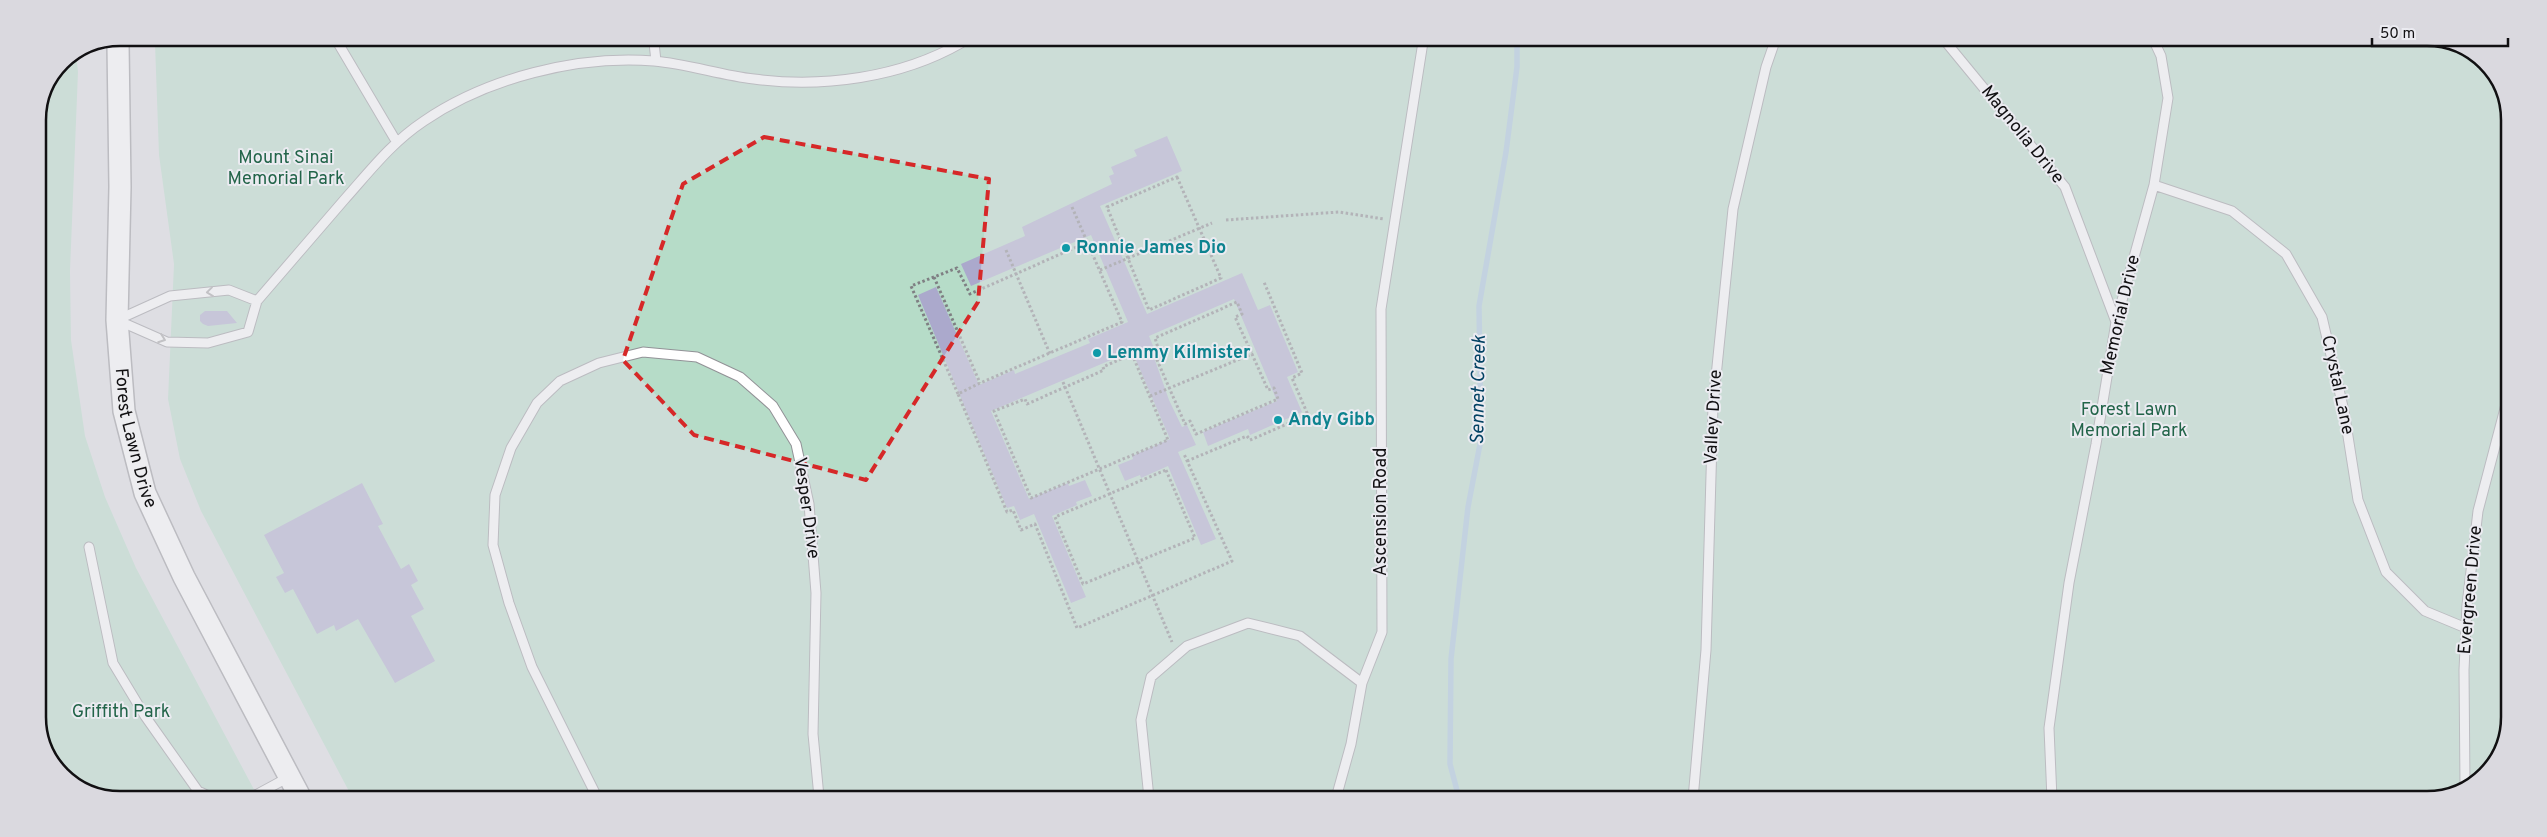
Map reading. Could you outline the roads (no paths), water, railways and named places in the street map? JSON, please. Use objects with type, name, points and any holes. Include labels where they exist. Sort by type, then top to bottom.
[{"type":"street","name":"Forest Lawn Drive","points":[[118,46],[120,187],[118,320],[124,411],[145,493],[184,577],[297,791]]},
{"type":"lane","points":[[340,46],[396,141]]},
{"type":"lane","points":[[654,46],[656,61]]},
{"type":"lane","points":[[118,320],[167,342],[208,343],[248,332],[257,301],[396,141],[426,120],[471,94],[531,73],[626,60],[656,61],[755,79],[814,81],[875,76],[936,57],[954,46]]},
{"type":"lane","name":"Ascension Road","points":[[1338,791],[1351,744],[1362,683],[1382,632],[1381,309],[1422,46]]},
{"type":"lane","name":"Valley Drive","points":[[1694,791],[1706,650],[1713,406],[1733,209],[1766,67],[1773,46]]},
{"type":"lane","name":"Magnolia Drive","points":[[1949,46],[2065,187],[2116,322]]},
{"type":"lane","name":"Memorial Drive","points":[[2052,791],[2049,728],[2069,583],[2096,444],[2116,322],[2154,185],[2168,98],[2161,56],[2156,46]]},
{"type":"lane","name":"Crystal Lane","points":[[2154,185],[2232,211],[2286,254],[2322,317],[2344,411],[2358,500],[2386,572],[2425,611],[2466,628]]},
{"type":"lane","points":[[118,320],[170,296],[229,290],[257,301]]},
{"type":"lane","name":"Vesper Drive","points":[[594,791],[532,667],[509,603],[493,546],[495,495],[511,448],[537,403],[560,381],[599,364],[643,352],[697,357],[740,377],[773,406],[796,444],[809,504],[816,593],[813,734],[818,791]]},
{"type":"lane","name":"Evergreen Drive","points":[[2465,779],[2466,628],[2478,511],[2501,424]]},
{"type":"lane","points":[[89,547],[113,662],[145,716],[198,791]]},
{"type":"lane","points":[[1148,791],[1141,720],[1151,677],[1187,646],[1248,623],[1300,636],[1362,683]]},
{"type":"lane","points":[[263,791],[289,777]]},
{"type":"waterway","name":"Sennet Creek","points":[[1457,791],[1450,764],[1451,659],[1468,507],[1481,439],[1479,306],[1506,152],[1517,67],[1517,46]]},
{"type":"place","name":"Ronnie James Dio","points":[[1066,248]]},
{"type":"place","name":"Lemmy Kilmister","points":[[1097,353]]},
{"type":"place","name":"Andy Gibb","points":[[1278,420]]},
{"type":"park label","name":"Mount Sinai Memorial Park","points":[[286,168]]},
{"type":"park label","name":"Forest Lawn Memorial Park","points":[[2129,420]]},
{"type":"park label","name":"Griffith Park","points":[[121,712]]}]
